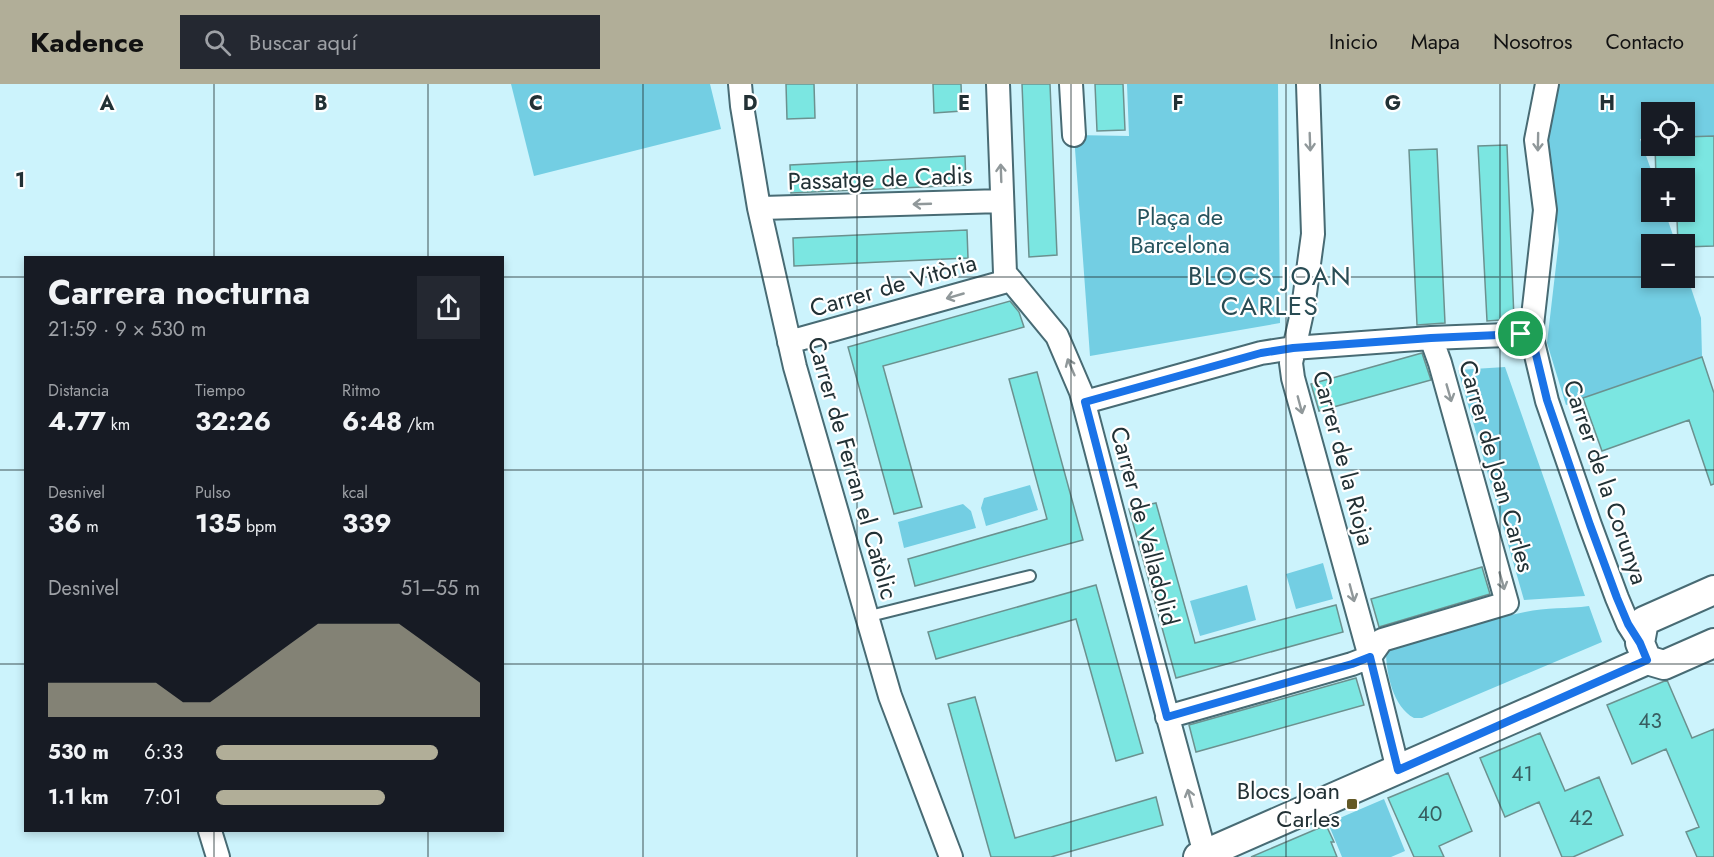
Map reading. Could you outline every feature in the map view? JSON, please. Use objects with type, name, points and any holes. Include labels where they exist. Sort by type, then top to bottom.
[{"type":"street","name":"Carrer de Ferran el Catòlic","points":[[740,84],[759,208],[789,342],[890,696],[951,857]]},
{"type":"street","name":"Carrer de Valladolid","points":[[998,84],[1005,273],[1057,336],[1085,402],[1202,856]]},
{"type":"street","points":[[1071,84],[1074,135]]},
{"type":"street","name":"Carrer de la Rioja","points":[[1308,84],[1313,234],[1303,308],[1291,363],[1293,378],[1370,657],[1398,770]]},
{"type":"street","name":"Carrer de la Corunya","points":[[1547,84],[1536,140],[1545,210],[1531,334],[1547,400],[1590,525],[1617,598],[1643,652]]},
{"type":"street","name":"Passatge de Cadis","points":[[759,208],[1002,201]]},
{"type":"street","name":"Carrer de Vitòria","points":[[789,342],[1011,280]]},
{"type":"street","points":[[1085,402],[1261,353],[1293,348],[1431,338],[1531,334]]},
{"type":"street","name":"Carrer de Joan Carles","points":[[1370,657],[1382,640],[1507,603],[1431,338]]},
{"type":"street","points":[[1643,652],[1644,621],[1714,590]]},
{"type":"street","points":[[1643,652],[1664,665],[1713,645]]},
{"type":"street","points":[[1202,856],[1398,770],[1643,652]]},
{"type":"street","points":[[1167,717],[1370,657]]},
{"type":"street","points":[[210,832],[218,857]]},
{"type":"lane","points":[[866,618],[1030,576]]},
{"type":"green space","points":[[511,84],[710,84],[721,129],[534,176]]},
{"type":"green space","name":"Plaça de Barcelona","points":[[1127,84],[1278,84],[1280,323],[1090,356],[1074,135],[1129,136]]},
{"type":"green space","points":[[1555,84],[1714,84],[1714,136],[1695,137],[1695,102],[1641,102],[1641,156],[1646,156],[1650,168],[1641,168],[1641,222],[1668,222],[1673,234],[1641,234],[1641,288],[1691,288],[1701,318],[1702,357],[1566,405],[1547,343],[1559,240],[1547,127]]},
{"type":"green space","points":[[1505,367],[1585,596],[1524,600],[1458,370]]},
{"type":"green space","points":[[1030,485],[1038,510],[986,526],[981,508],[984,498]]},
{"type":"green space","points":[[963,504],[971,511],[976,528],[904,548],[898,522]]},
{"type":"green space","points":[[1323,563],[1333,599],[1296,609],[1286,574]]},
{"type":"green space","points":[[1247,585],[1256,620],[1200,636],[1190,601]]},
{"type":"green space","points":[[1589,606],[1602,642],[1422,718],[1414,718],[1407,713],[1396,698],[1389,679],[1386,651],[1533,610]]},
{"type":"green space","points":[[1384,799],[1405,851],[1391,857],[1342,857],[1328,823]]},
{"type":"building","points":[[786,84],[814,84],[815,118],[787,119]]},
{"type":"building","points":[[933,84],[961,84],[962,111],[934,113]]},
{"type":"building","points":[[1022,84],[1050,84],[1057,255],[1029,257]]},
{"type":"building","points":[[1095,84],[1123,84],[1125,130],[1097,131]]},
{"type":"building","points":[[1714,136],[1714,246],[1695,247],[1695,234],[1678,234],[1677,222],[1695,222],[1695,168],[1656,168],[1655,156],[1695,156],[1695,137]]},
{"type":"building","points":[[1507,145],[1514,319],[1487,321],[1478,146]]},
{"type":"building","points":[[1437,149],[1445,323],[1417,325],[1409,150]]},
{"type":"building","points":[[965,156],[966,185],[791,193],[790,165]]},
{"type":"building","points":[[967,230],[968,258],[794,266],[793,238]]},
{"type":"building","points":[[1010,301],[1019,312],[1024,327],[883,366],[922,507],[894,514],[848,347]]},
{"type":"building","points":[[1422,353],[1431,380],[1319,411],[1311,384]]},
{"type":"building","points":[[1702,357],[1714,393],[1714,484],[1711,485],[1689,420],[1602,451],[1583,398]]},
{"type":"building","points":[[1037,372],[1083,540],[915,586],[908,559],[1047,519],[1009,379]]},
{"type":"building","points":[[1156,503],[1195,643],[1336,605],[1343,632],[1176,678],[1129,509]]},
{"type":"building","points":[[1482,567],[1490,594],[1379,627],[1371,599]]},
{"type":"building","points":[[1096,585],[1143,753],[1116,761],[1076,619],[936,659],[928,632]]},
{"type":"building","points":[[1356,678],[1364,705],[1196,752],[1189,725]]},
{"type":"building","points":[[1667,680],[1692,738],[1714,729],[1714,857],[1697,857],[1686,832],[1699,827],[1666,749],[1632,764],[1607,705]]},
{"type":"building","points":[[975,697],[1015,838],[1156,797],[1163,825],[1051,857],[991,857],[948,704]]},
{"type":"building","points":[[1540,733],[1565,791],[1599,777],[1623,835],[1573,857],[1562,857],[1539,802],[1505,817],[1480,758]]},
{"type":"building","points":[[1448,773],[1472,831],[1439,846],[1444,857],[1414,857],[1388,798]]},
{"type":"building","points":[[1326,825],[1334,842],[1331,842],[1337,857],[1251,857]]},
{"type":"place","name":"Blocs Joan Carles","points":[[1352,804]]},
{"type":"district","name":"BLOCS JOAN CARLES","points":[[1270,290]]},
{"type":"route","points":[[1521,334],[1531,334],[1547,400],[1590,525],[1617,598],[1647,660],[1398,770],[1370,657],[1167,717],[1085,402],[1261,353],[1293,348],[1521,334]]}]
